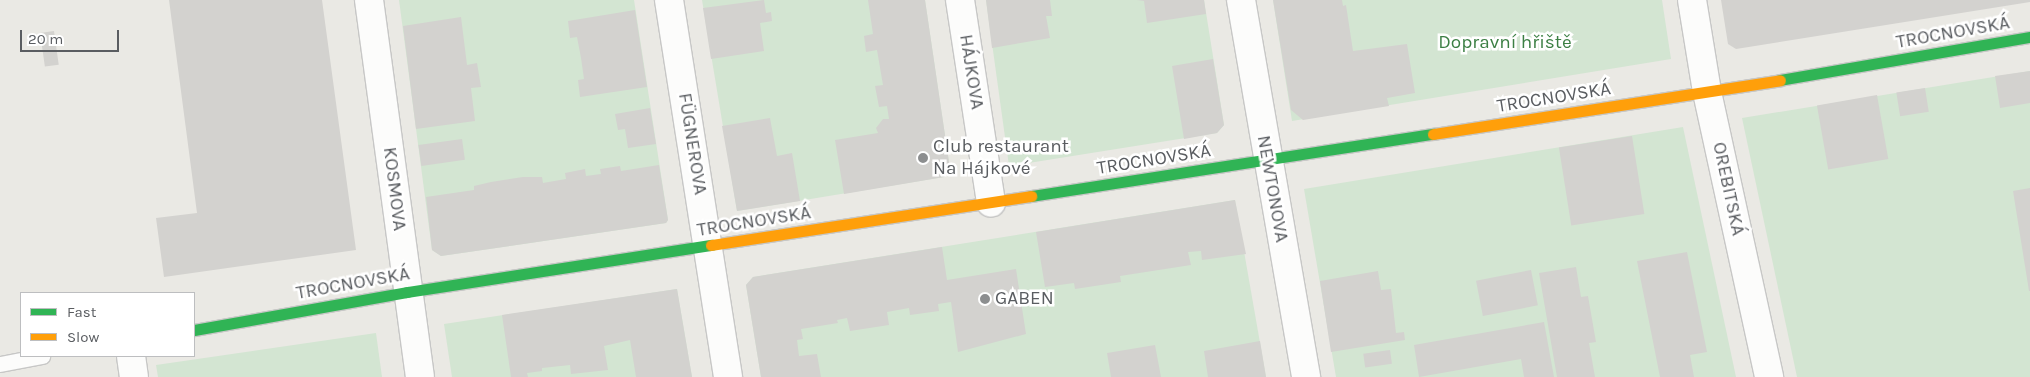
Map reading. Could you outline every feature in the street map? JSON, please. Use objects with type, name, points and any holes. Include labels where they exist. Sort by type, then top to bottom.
[{"type":"street","name":"KOSMOVA","points":[[370,0],[407,292],[420,377]]},
{"type":"street","name":"FÜGNEROVA","points":[[670,0],[728,377]]},
{"type":"street","name":"HÁJKOVA","points":[[960,0],[991,203]]},
{"type":"street","name":"NEWTONOVA","points":[[1241,0],[1266,159],[1306,377]]},
{"type":"street","name":"OREBITSKÁ","points":[[1692,0],[1707,92],[1769,377]]},
{"type":"street","name":"TROCNOVSKÁ","points":[[195,330],[407,292],[1707,92],[2030,37]]},
{"type":"street","points":[[131,357],[134,377]]},
{"type":"lane","points":[[0,364],[37,357]]},
{"type":"green space","points":[[399,0],[634,0],[668,220],[666,223],[441,256],[432,250]]},
{"type":"green space","points":[[702,0],[925,0],[950,169],[944,177],[737,211]]},
{"type":"green space","points":[[986,0],[1204,0],[1224,125],[1217,133],[1009,166]]},
{"type":"green space","name":"Dopravní hřiště","points":[[1273,0],[1662,0],[1671,59],[1292,121]]},
{"type":"green space","points":[[2030,71],[2030,377],[1797,377],[1742,118]]},
{"type":"green space","points":[[1683,127],[1736,377],[1336,377],[1304,189]]},
{"type":"green space","points":[[1235,200],[1266,377],[761,377],[746,285],[753,277]]},
{"type":"green space","points":[[677,289],[692,377],[452,377],[444,324]]},
{"type":"green space","points":[[376,333],[382,377],[158,377],[156,365]]},
{"type":"building","points":[[169,0],[322,0],[356,250],[164,277],[156,218],[197,213]]},
{"type":"building","points":[[764,0],[766,13],[771,12],[772,21],[760,23],[764,51],[711,59],[703,8]]},
{"type":"building","points":[[868,0],[925,0],[950,169],[944,177],[844,194],[835,140],[878,133],[876,128],[883,119],[889,119],[887,106],[879,107],[875,86],[883,85],[877,50],[866,52],[864,36],[873,34]]},
{"type":"building","points":[[986,0],[1050,0],[1052,16],[1046,16],[1050,38],[992,48]]},
{"type":"building","points":[[1137,0],[1204,0],[1206,14],[1147,23],[1144,1]]},
{"type":"building","points":[[1273,0],[1342,0],[1343,6],[1346,5],[1353,51],[1407,44],[1415,93],[1387,98],[1389,106],[1303,120],[1291,110]]},
{"type":"building","points":[[1721,0],[2030,0],[2030,2],[1736,49],[1728,44]]},
{"type":"building","points":[[635,10],[647,87],[580,97],[578,80],[584,79],[581,58],[577,37],[570,38],[568,21]]},
{"type":"building","points":[[461,17],[467,65],[477,63],[481,87],[471,88],[475,121],[416,129],[403,26]]},
{"type":"building","points":[[54,31],[59,65],[45,67],[40,33]]},
{"type":"building","points":[[1213,59],[1224,125],[1217,133],[1184,139],[1172,66]]},
{"type":"building","points":[[2030,71],[2030,103],[2000,108],[1995,76]]},
{"type":"building","points":[[1925,88],[1929,112],[1900,116],[1896,93]]},
{"type":"building","points":[[1877,95],[1888,159],[1828,170],[1817,106]]},
{"type":"building","points":[[650,108],[656,144],[628,148],[625,129],[618,130],[615,114]]},
{"type":"building","points":[[770,118],[777,156],[792,153],[800,201],[737,211],[722,126]]},
{"type":"building","points":[[1632,136],[1644,214],[1571,226],[1559,148]]},
{"type":"building","points":[[462,139],[465,160],[421,166],[418,145]]},
{"type":"building","points":[[659,165],[668,220],[666,223],[441,256],[432,250],[426,197],[474,190],[474,186],[523,177],[542,177],[543,183],[566,179],[565,173],[585,169],[586,176],[601,174],[600,169],[620,166],[621,171]]},
{"type":"building","points":[[2030,188],[2030,291],[2029,291],[2013,191]]},
{"type":"building","points":[[1235,200],[1246,254],[1202,260],[1201,251],[1188,252],[1191,265],[1120,276],[1121,282],[1075,289],[1074,283],[1045,287],[1036,232]]},
{"type":"building","points":[[942,247],[947,280],[1016,269],[1026,334],[958,352],[951,302],[938,304],[939,311],[910,315],[909,308],[887,312],[889,325],[850,331],[847,318],[837,320],[838,323],[801,329],[803,339],[797,340],[799,356],[817,354],[821,377],[761,377],[746,285],[753,277]]},
{"type":"building","points":[[1687,252],[1707,352],[1690,355],[1694,377],[1660,377],[1637,261]]},
{"type":"building","points":[[1576,267],[1581,297],[1588,296],[1596,342],[1589,343],[1595,377],[1557,377],[1539,273]]},
{"type":"building","points":[[1531,270],[1538,305],[1483,316],[1476,281]]},
{"type":"building","points":[[1378,271],[1381,290],[1391,289],[1396,333],[1404,332],[1405,340],[1331,352],[1320,281]]},
{"type":"building","points":[[677,289],[692,377],[636,377],[630,340],[604,346],[608,370],[571,374],[570,365],[542,368],[542,371],[527,373],[528,377],[511,377],[502,315]]},
{"type":"building","points":[[1544,322],[1554,377],[1524,377],[1521,359],[1419,377],[1414,345]]},
{"type":"building","points":[[1260,341],[1266,377],[1208,377],[1204,351]]},
{"type":"building","points":[[1155,345],[1161,377],[1111,377],[1107,353]]},
{"type":"building","points":[[1390,350],[1392,364],[1365,368],[1363,354]]},
{"type":"traffic: fast","points":[[1780,80],[2030,37]]},
{"type":"traffic: fast","points":[[1031,196],[1433,134]]},
{"type":"traffic: fast","points":[[195,330],[407,292],[711,245]]},
{"type":"traffic: slow","points":[[1433,134],[1780,80]]},
{"type":"traffic: slow","points":[[711,245],[1031,196]]},
{"type":"place","name":"Club restaurant Na Hájkové","points":[[923,158]]},
{"type":"place","name":"GABEN","points":[[985,299]]}]
